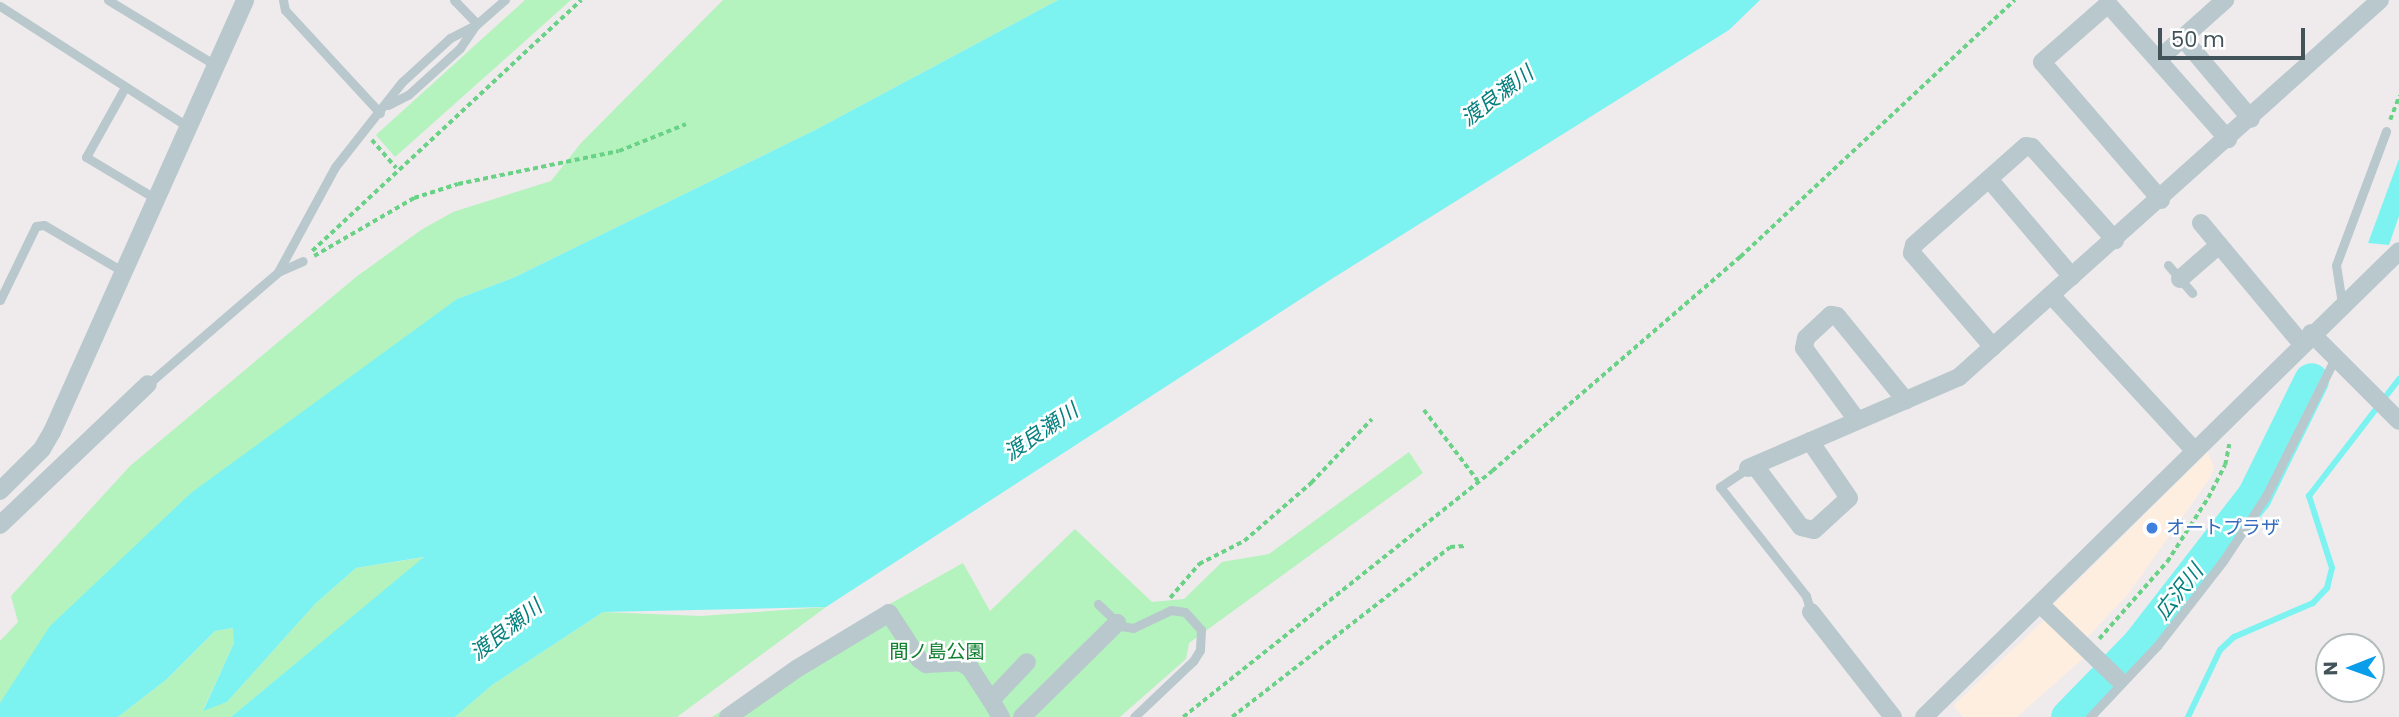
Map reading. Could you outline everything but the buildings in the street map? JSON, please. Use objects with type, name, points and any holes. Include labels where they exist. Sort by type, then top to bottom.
[{"type":"street","points":[[0,491],[42,449],[52,432],[122,271],[158,200],[218,67],[245,0]]},
{"type":"street","points":[[2158,59],[2225,0]]},
{"type":"street","points":[[1810,441],[1849,498],[1814,530],[1801,527],[1751,467],[1857,420],[1959,377],[2161,200],[2380,0]]},
{"type":"street","points":[[2161,200],[2041,65],[2108,4],[2228,139]]},
{"type":"street","points":[[2182,37],[2251,119]]},
{"type":"street","points":[[1993,347],[1912,253],[1914,245],[1989,178],[2026,146],[2032,147],[2115,240]]},
{"type":"street","points":[[1989,178],[2072,276]]},
{"type":"street","points":[[2202,223],[2219,245],[2306,338],[2334,360],[2399,421]]},
{"type":"street","points":[[2180,279],[2219,245]]},
{"type":"street","points":[[1924,717],[2306,338],[2399,250]]},
{"type":"street","points":[[2051,295],[2194,450]]},
{"type":"street","points":[[1857,420],[1804,348],[1806,338],[1831,315],[1837,316],[1906,401]]},
{"type":"street","points":[[0,525],[148,384]]},
{"type":"street","points":[[2040,604],[2120,681]]},
{"type":"street","points":[[1811,612],[1893,717]]},
{"type":"street","points":[[728,717],[798,667],[889,613],[919,659],[926,664],[960,662],[970,668],[1001,717]]},
{"type":"street","points":[[1021,717],[1117,623]]},
{"type":"street","points":[[991,700],[1027,662]]},
{"type":"lane","points":[[108,0],[218,67]]},
{"type":"lane","points":[[283,0],[285,10],[383,109]]},
{"type":"lane","points":[[454,0],[477,24]]},
{"type":"lane","points":[[278,272],[335,167],[402,82],[450,38],[477,24],[505,0]]},
{"type":"lane","points":[[0,6],[124,89],[190,129]]},
{"type":"lane","points":[[383,109],[408,95],[460,48],[477,24]]},
{"type":"lane","points":[[124,89],[86,157],[158,200]]},
{"type":"lane","points":[[2342,303],[2336,265],[2386,131]]},
{"type":"lane","points":[[0,300],[36,226],[44,225],[122,271]]},
{"type":"lane","points":[[148,384],[278,272],[303,261]]},
{"type":"lane","points":[[2090,717],[2223,561],[2266,496],[2334,360]]},
{"type":"lane","points":[[1751,467],[1720,487],[1806,596],[1811,612]]},
{"type":"lane","points":[[1097,604],[1117,623],[1133,628],[1161,611],[1185,612],[1194,619],[1203,639],[1200,650],[1134,717]]},
{"type":"path","points":[[1183,717],[1479,482],[1741,257],[2015,0]]},
{"type":"path","points":[[2386,131],[2399,96]]},
{"type":"path","points":[[303,261],[347,240],[414,198],[458,184],[619,151],[686,124]]},
{"type":"path","points":[[371,138],[396,168]]},
{"type":"path","points":[[1424,411],[1479,482]]},
{"type":"path","points":[[2094,656],[2167,562],[2208,498],[2225,465],[2231,414]]},
{"type":"path","points":[[1161,611],[1199,564],[1244,541],[1311,483],[1372,419]]},
{"type":"path","points":[[1232,717],[1450,547],[1465,546]]},
{"type":"shaded area","name":"オートプラザ","points":[[2208,452],[2214,468],[2210,478],[2129,593],[2085,640],[2053,605]]},
{"type":"shaded area","points":[[2047,617],[2086,656],[2017,717],[1963,717],[1953,706]]},
{"type":"green space","points":[[525,0],[571,0],[395,157],[376,135]]},
{"type":"green space","points":[[723,0],[1058,0],[817,129],[515,277],[457,299],[0,703],[0,641],[18,622],[11,596],[130,466],[356,277],[421,230],[453,212],[551,181],[581,143]]},
{"type":"green space","name":"間ノ島公園","points":[[1409,452],[1423,473],[1189,643],[1186,659],[1120,717],[712,717],[854,624],[963,563],[990,611],[1075,529],[1152,602],[1184,599],[1222,562],[1269,554]]},
{"type":"green space","points":[[426,557],[231,717],[118,717],[167,679],[215,631],[234,628],[234,643],[203,710],[227,702],[315,604],[356,568]]},
{"type":"green space","points":[[826,607],[677,717],[455,717],[492,685],[603,612],[701,616]]},
{"type":"water","name":"渡良瀬川","points":[[1058,0],[1760,0],[1729,30],[1330,280],[826,607],[603,612],[492,685],[455,717],[231,717],[424,557],[356,568],[315,604],[227,702],[203,711],[234,643],[233,628],[215,631],[167,679],[118,717],[0,717],[0,703],[50,626],[191,493],[457,299],[515,277],[817,129]]},
{"type":"water","points":[[2399,159],[2399,216],[2389,245],[2368,243]]},
{"type":"waterway","points":[[2188,717],[2220,650],[2234,637],[2313,603],[2327,588],[2332,568],[2309,496],[2399,379]]},
{"type":"waterway","name":"広沢川","points":[[2068,717],[2139,644],[2254,496],[2311,380]]},
{"type":"place","name":"オートプラザ","points":[[2152,528]]}]
